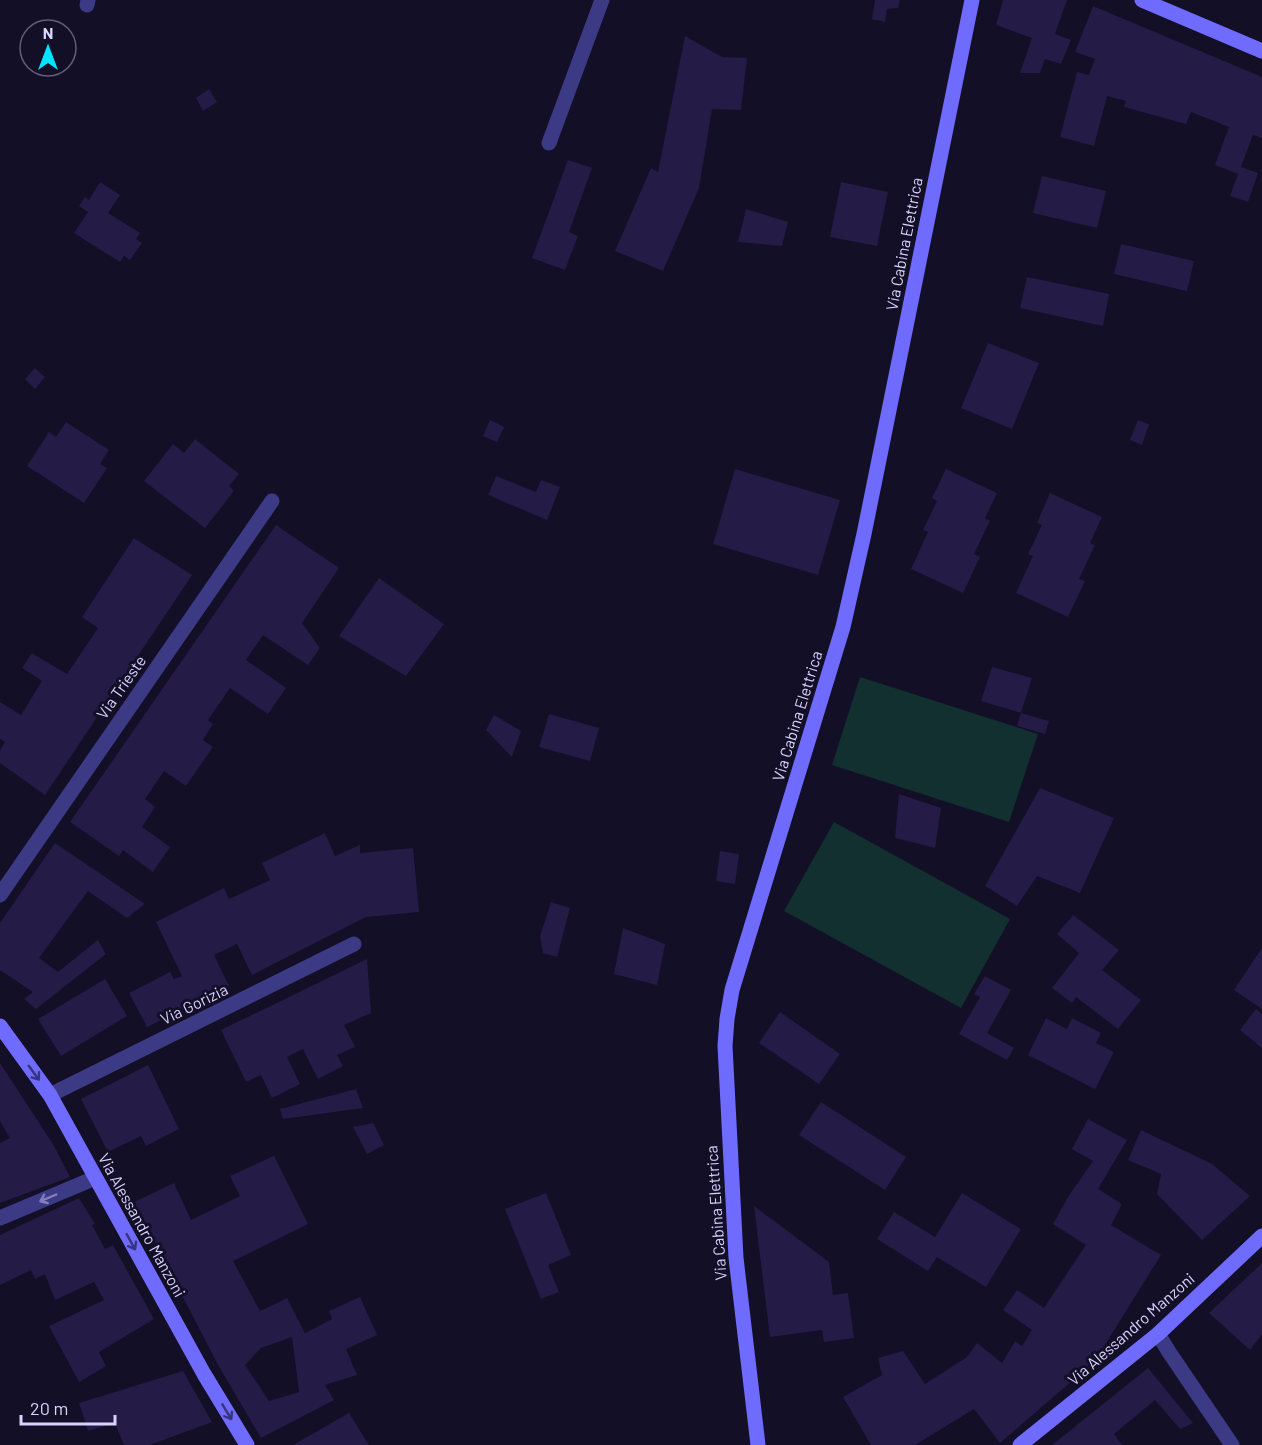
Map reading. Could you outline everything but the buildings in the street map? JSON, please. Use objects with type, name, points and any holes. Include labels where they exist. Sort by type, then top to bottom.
[{"type":"street","points":[[549,143],[602,0]]},
{"type":"street","name":"Via Cabina Elettrica","points":[[758,1445],[735,1258],[725,1046],[727,1019],[732,990],[843,627],[972,0]]},
{"type":"street","points":[[1142,0],[1262,51]]},
{"type":"street","name":"Via Trieste","points":[[0,895],[272,501]]},
{"type":"street","name":"Via Gorizia","points":[[50,1095],[354,945]]},
{"type":"street","name":"Via Alessandro Manzoni","points":[[0,1026],[50,1095],[204,1374],[247,1445]]},
{"type":"street","points":[[0,1218],[95,1178]]},
{"type":"street","name":"Via Alessandro Manzoni","points":[[1020,1445],[1158,1334],[1262,1236]]},
{"type":"street","points":[[1158,1334],[1232,1445]]},
{"type":"green space","points":[[860,677],[1038,734],[1009,822],[832,765]]},
{"type":"green space","points":[[834,822],[1010,919],[961,1008],[784,911]]}]
